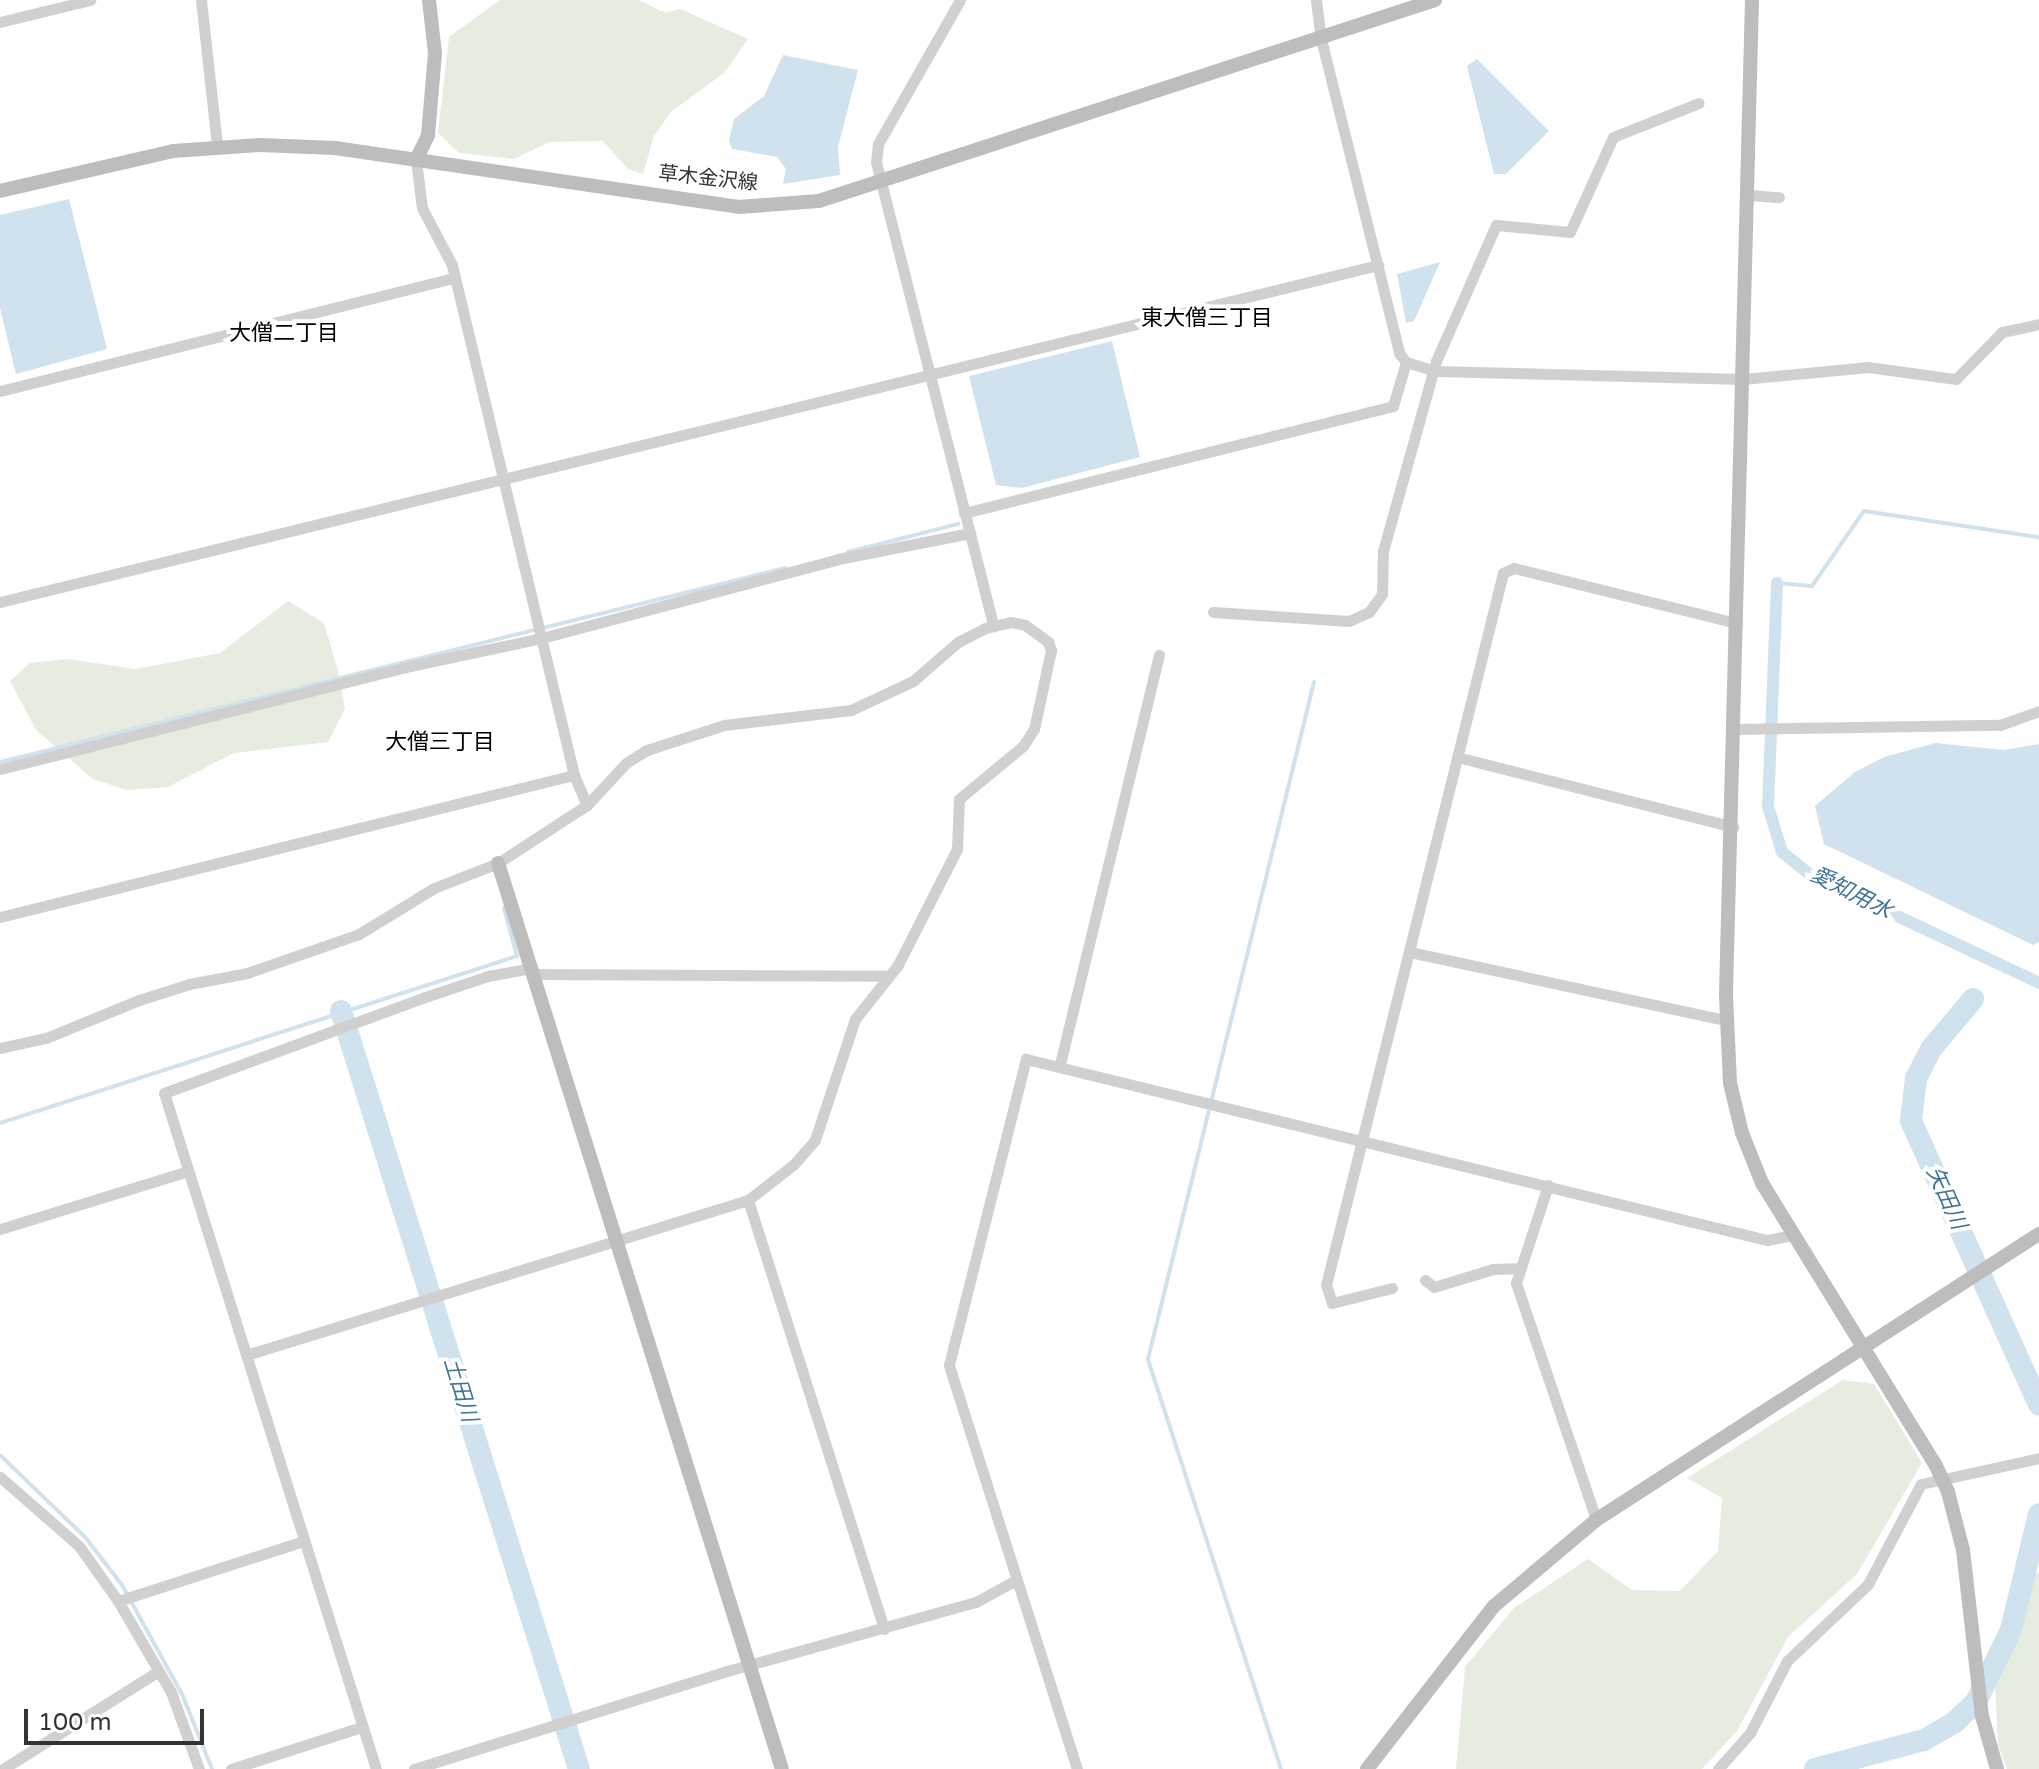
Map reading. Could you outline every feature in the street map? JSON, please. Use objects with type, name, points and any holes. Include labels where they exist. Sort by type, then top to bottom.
[{"type":"street","points":[[0,22],[90,0]]},
{"type":"street","points":[[201,0],[217,146]]},
{"type":"street","points":[[429,0],[435,53],[428,135],[416,160],[422,208],[452,265],[574,775],[587,805]]},
{"type":"street","points":[[960,0],[878,144],[883,183],[993,626]]},
{"type":"street","points":[[1316,0],[1321,39],[1399,353],[1406,362],[1436,371],[1744,379],[1868,367],[1956,379],[2002,332],[2039,324]]},
{"type":"street","name":"草木金沢線","points":[[0,191],[173,151],[217,146],[300,145],[739,207],[819,201],[883,183],[1435,0]]},
{"type":"street","points":[[1752,0],[1728,1021],[1730,1083],[1742,1133],[1762,1183],[1792,1235],[1866,1346],[1948,1492],[1968,1594],[1982,1716],[1997,1769]]},
{"type":"street","points":[[1213,612],[1349,621],[1377,603],[1383,551],[1436,371],[1466,285],[1496,225],[1570,232],[1613,137],[1699,103]]},
{"type":"street","points":[[1748,195],[1779,197]]},
{"type":"street","points":[[0,602],[1378,265]]},
{"type":"street","points":[[0,391],[453,278]]},
{"type":"street","points":[[964,513],[1393,406],[1406,362]]},
{"type":"street","points":[[0,769],[410,666],[542,638],[838,559],[970,533]]},
{"type":"street","points":[[1392,1288],[1332,1303],[1326,1285],[1505,570],[1737,623]]},
{"type":"street","points":[[0,1048],[46,1038],[189,984],[247,973],[334,944],[434,888],[498,863],[587,805],[626,763],[647,750],[724,725],[851,710],[913,681],[958,642],[993,626],[1025,625],[1048,642],[1051,650],[1034,729],[1023,746],[959,799],[957,849],[887,976],[848,1032],[815,1140],[748,1200],[246,1355]]},
{"type":"street","points":[[1060,1064],[1159,655]]},
{"type":"street","points":[[1736,729],[2000,725],[2039,711]]},
{"type":"street","points":[[1457,757],[1733,827]]},
{"type":"street","points":[[0,917],[574,775]]},
{"type":"street","points":[[498,863],[782,1769]]},
{"type":"street","points":[[1410,952],[1728,1021]]},
{"type":"street","points":[[376,1769],[164,1093],[352,1022],[488,976],[533,971],[887,976]]},
{"type":"street","points":[[1077,1769],[949,1365],[950,1348],[1021,1065],[1033,1058],[1060,1064],[1767,1240],[1792,1235]]},
{"type":"street","points":[[0,1229],[188,1171]]},
{"type":"street","points":[[1548,1185],[1517,1268],[1521,1306],[1596,1520]]},
{"type":"street","points":[[748,1200],[884,1629]]},
{"type":"street","points":[[1367,1769],[1494,1606],[1596,1520],[2039,1234]]},
{"type":"street","points":[[1425,1280],[1434,1287],[1493,1269],[1517,1268]]},
{"type":"street","points":[[1718,1769],[1750,1733],[1787,1661],[1868,1584],[1921,1484],[2039,1458]]},
{"type":"street","points":[[0,1477],[79,1546],[118,1601],[171,1692],[199,1769]]},
{"type":"street","points":[[118,1601],[304,1541]]},
{"type":"street","points":[[414,1769],[751,1664],[976,1602],[1016,1580]]},
{"type":"street","points":[[3,1769],[157,1672]]},
{"type":"street","points":[[231,1769],[268,1764],[362,1727]]},
{"type":"shaded area","points":[[500,0],[638,0],[666,13],[680,9],[748,39],[725,72],[671,112],[654,136],[643,174],[628,169],[603,141],[549,142],[514,159],[459,153],[438,133],[449,37]]},
{"type":"shaded area","points":[[288,601],[324,623],[339,674],[345,709],[328,742],[234,753],[168,787],[127,790],[93,779],[36,730],[10,681],[30,663],[67,659],[136,669],[220,653]]},
{"type":"shaded area","points":[[1843,1380],[1874,1384],[1922,1463],[1857,1574],[1788,1637],[1737,1731],[1702,1769],[1456,1769],[1465,1667],[1514,1608],[1588,1559],[1632,1590],[1680,1591],[1718,1551],[1722,1498],[1687,1478]]},
{"type":"shaded area","points":[[2039,1573],[2039,1769],[2007,1769],[1998,1744],[1995,1684],[2015,1638],[2028,1575]]},
{"type":"water","points":[[783,55],[858,70],[838,147],[840,175],[783,184],[786,169],[777,157],[732,149],[729,140],[734,119],[764,96]]},
{"type":"water","points":[[1477,59],[1549,131],[1506,174],[1494,174],[1467,66]]},
{"type":"water","points":[[69,199],[107,349],[16,374],[0,308],[0,215]]},
{"type":"water","points":[[1440,262],[1414,321],[1406,323],[1397,274]]},
{"type":"water","points":[[1112,341],[1140,457],[1022,488],[996,485],[969,376]]},
{"type":"water","points":[[1935,743],[2004,750],[2039,744],[2039,942],[2033,945],[1824,844],[1815,806],[1855,772],[1884,757]]},
{"type":"waterway","points":[[1777,583],[1812,586],[1864,511],[2039,537]]},
{"type":"waterway","points":[[848,552],[958,524]]},
{"type":"waterway","points":[[0,762],[785,568]]},
{"type":"waterway","name":"愛知用水","points":[[1777,583],[1768,806],[1782,852],[1810,875],[2039,983]]},
{"type":"waterway","points":[[1281,1769],[1148,1359],[1314,682]]},
{"type":"waterway","points":[[0,1123],[517,956],[504,908]]},
{"type":"waterway","name":"矢田川","points":[[1973,999],[1931,1049],[1916,1078],[1911,1121],[2039,1404]]},
{"type":"waterway","name":"土田川","points":[[341,1011],[579,1769]]},
{"type":"waterway","points":[[0,1455],[85,1537],[122,1585],[182,1694],[212,1769]]},
{"type":"waterway","name":"矢田川","points":[[1815,1769],[1924,1740],[1955,1722],[1976,1702],[2011,1630],[2039,1514]]},
{"type":"district","name":"東大僧三丁目","points":[[1207,319]]},
{"type":"district","name":"大僧二丁目","points":[[284,334]]},
{"type":"district","name":"大僧三丁目","points":[[440,743]]}]
